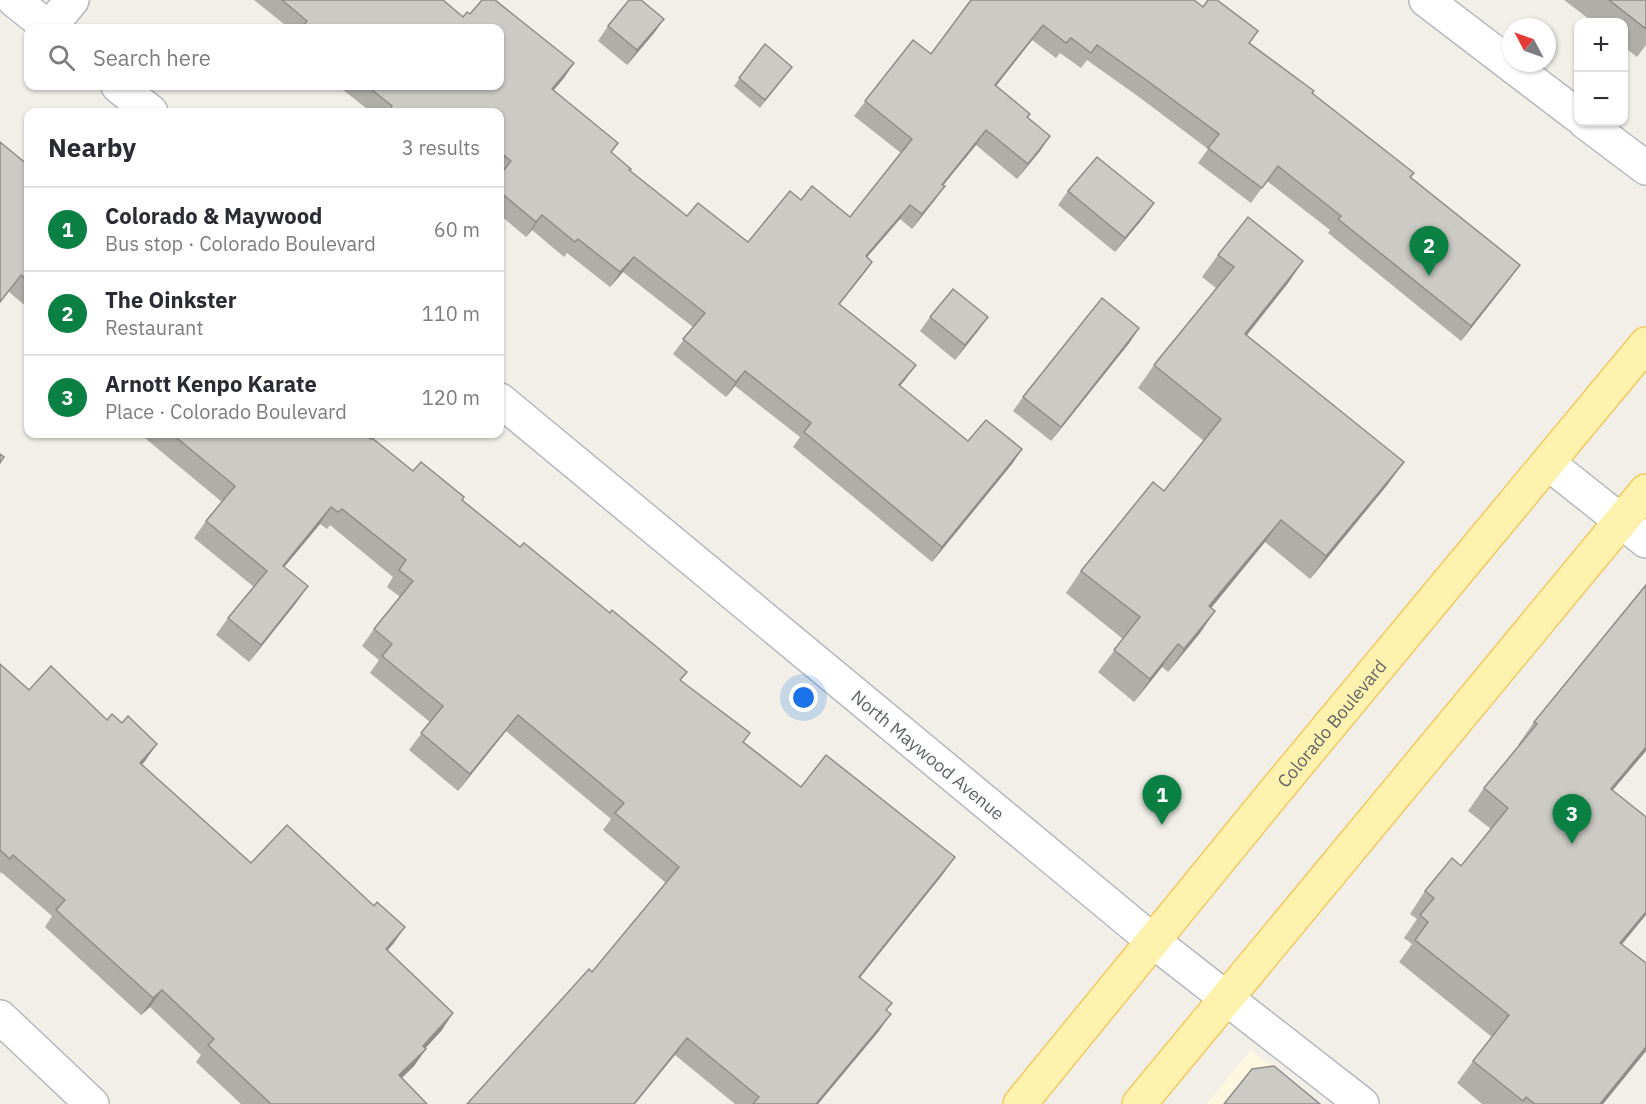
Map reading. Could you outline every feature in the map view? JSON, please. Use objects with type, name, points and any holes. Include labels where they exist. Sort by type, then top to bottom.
[{"type":"main road","name":"Colorado Boulevard","points":[[1020,1104],[1277,789],[1646,344]]},
{"type":"main road","points":[[1139,1104],[1646,491]]},
{"type":"street","points":[[14,0],[44,24]]},
{"type":"street","points":[[52,24],[72,0]]},
{"type":"street","points":[[1426,0],[1574,113]]},
{"type":"street","points":[[123,90],[146,108]]},
{"type":"street","points":[[1591,126],[1646,168]]},
{"type":"street","name":"North Maywood Avenue","points":[[504,403],[1153,941],[1362,1104]]},
{"type":"street","points":[[1548,464],[1646,542]]},
{"type":"street","points":[[0,1017],[92,1104]]},
{"type":"shaded area","points":[[1251,1050],[1320,1104],[1206,1104]]},
{"type":"building","points":[[282,0],[443,0],[463,17],[467,12],[470,14],[482,0],[495,0],[574,63],[552,89],[618,143],[611,152],[631,169],[629,170],[687,216],[698,203],[748,242],[790,191],[801,200],[812,186],[850,217],[912,139],[865,101],[913,40],[931,54],[971,0],[1194,0],[1203,7],[1208,0],[1217,0],[1258,31],[1249,43],[1314,91],[1312,93],[1414,173],[1410,177],[1520,265],[1471,326],[1338,219],[1341,216],[1278,166],[1262,188],[1208,148],[1219,134],[1097,45],[1091,53],[1071,38],[1066,43],[1043,25],[995,85],[1030,114],[1027,117],[1050,136],[1028,164],[986,130],[922,214],[910,205],[866,256],[872,262],[839,304],[916,365],[899,385],[968,441],[986,420],[1022,449],[942,547],[804,432],[811,423],[745,371],[736,382],[683,339],[705,313],[634,257],[620,272],[578,239],[575,242],[542,215],[536,222],[504,195],[504,170],[511,161],[504,155],[504,108],[391,108],[392,106],[372,90],[504,90],[504,24],[304,24],[307,21]]},
{"type":"building","points":[[629,0],[641,0],[664,19],[637,50],[608,26]]},
{"type":"building","points":[[1609,0],[1646,0],[1646,29]]},
{"type":"building","points":[[765,44],[792,67],[765,100],[739,78]]},
{"type":"building","points":[[0,142],[24,162],[24,278],[21,275],[0,302]]},
{"type":"building","points":[[1097,157],[1154,203],[1125,238],[1068,191]]},
{"type":"building","points":[[1248,217],[1303,261],[1245,334],[1404,462],[1326,556],[1281,520],[1209,606],[1215,611],[1184,649],[1178,644],[1150,679],[1114,650],[1140,617],[1081,571],[1153,482],[1164,491],[1221,419],[1154,365],[1234,267],[1218,255]]},
{"type":"building","points":[[953,289],[988,317],[965,345],[930,317]]},
{"type":"building","points":[[1102,298],[1139,328],[1061,427],[1023,397]]},
{"type":"building","points":[[177,438],[372,438],[413,471],[421,462],[464,497],[462,500],[520,547],[524,543],[610,613],[612,610],[687,672],[680,680],[750,733],[743,742],[801,787],[826,755],[955,857],[859,977],[892,1003],[886,1010],[891,1014],[816,1104],[753,1104],[759,1097],[687,1038],[634,1104],[467,1104],[589,969],[592,972],[679,867],[615,813],[624,803],[518,715],[470,774],[421,733],[443,706],[382,656],[392,644],[374,629],[413,581],[399,570],[406,560],[342,509],[338,512],[331,507],[283,566],[308,586],[261,645],[228,618],[267,571],[206,521],[235,486]]},
{"type":"building","points":[[1646,585],[1646,747],[1611,789],[1646,817],[1646,912],[1620,943],[1646,963],[1646,1047],[1600,1104],[1535,1104],[1526,1097],[1523,1101],[1473,1061],[1509,1015],[1415,940],[1428,922],[1420,915],[1434,898],[1425,891],[1452,858],[1461,866],[1508,808],[1484,788],[1537,724],[1534,722]]},
{"type":"building","points":[[0,664],[29,690],[51,666],[107,720],[112,714],[122,723],[128,716],[157,744],[140,763],[251,863],[287,825],[374,906],[377,902],[405,927],[386,949],[453,1013],[423,1046],[426,1049],[399,1075],[427,1104],[271,1104],[208,1045],[214,1039],[162,990],[153,998],[56,910],[65,900],[13,855],[10,859],[0,850]]},
{"type":"building","points":[[1274,1066],[1320,1104],[1224,1104],[1252,1069]]},
{"type":"place","name":"The Oinkster","points":[[1429,276]]},
{"type":"place","name":"Colorado & Maywood","points":[[1162,825]]},
{"type":"place","name":"Arnott Kenpo Karate","points":[[1572,844]]}]
